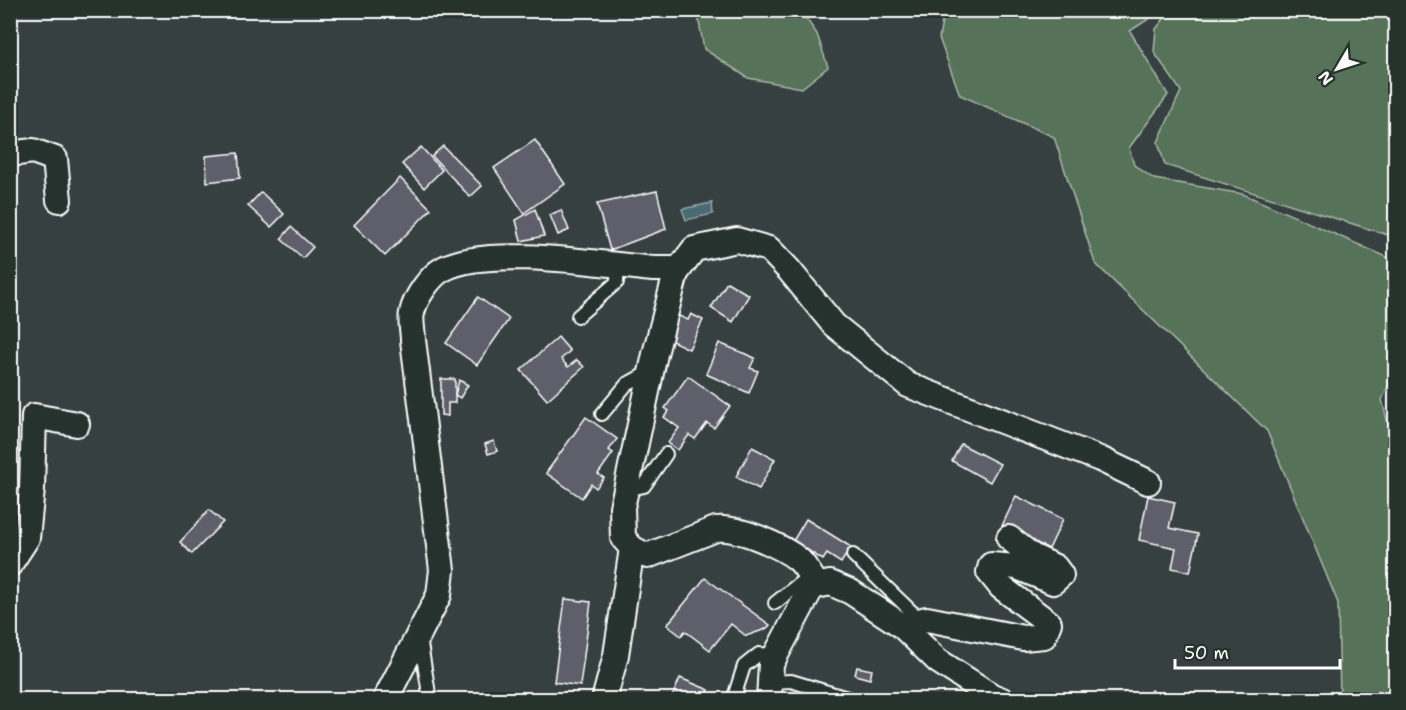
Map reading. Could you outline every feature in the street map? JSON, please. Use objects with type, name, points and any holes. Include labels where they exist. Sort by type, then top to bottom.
[{"type":"street","points":[[10,154],[33,151],[56,159],[59,200]]},
{"type":"street","points":[[811,581],[799,560],[761,538],[724,528],[647,556],[632,548],[623,538],[622,507],[652,370],[676,273],[694,249],[737,240],[768,249],[789,270],[834,325],[908,385],[1100,459],[1148,482]]},
{"type":"street","points":[[385,699],[439,595],[441,570],[413,340],[412,314],[420,294],[440,270],[454,263],[513,256],[672,268],[676,273]]},
{"type":"street","points":[[10,564],[27,538],[32,489],[34,416],[78,424]]},
{"type":"street","points":[[908,623],[927,619],[1023,638],[1044,636],[1049,623],[1001,587],[989,572],[991,565],[1017,567],[1053,582],[1060,575],[1055,567],[1032,556],[1009,538]]},
{"type":"street","points":[[604,699],[616,655],[632,548]]},
{"type":"street","points":[[811,581],[830,583],[851,592],[908,623],[938,661],[992,696],[1002,699]]},
{"type":"street","points":[[770,694],[771,664],[811,581]]},
{"type":"lane","points":[[578,316],[617,282],[618,265]]},
{"type":"lane","points":[[602,414],[627,384],[652,370]]},
{"type":"lane","points":[[626,490],[644,486],[666,454]]},
{"type":"lane","points":[[853,555],[912,612],[908,623]]},
{"type":"lane","points":[[775,603],[811,581]]},
{"type":"lane","points":[[419,634],[430,699]]},
{"type":"lane","points":[[734,699],[744,666],[759,654],[777,655]]},
{"type":"lane","points":[[770,694],[791,681],[854,699]]},
{"type":"green space","points":[[697,11],[801,11],[817,34],[828,67],[802,88],[748,78],[704,49]]},
{"type":"green space","points":[[944,11],[1161,11],[1130,31],[1168,95],[1129,148],[1134,165],[1154,179],[1243,194],[1387,257],[1396,274],[1395,369],[1382,400],[1395,451],[1395,699],[1340,699],[1338,603],[1267,431],[1095,263],[1054,137],[960,95],[939,38]]},
{"type":"green space","points":[[1170,11],[1395,11],[1395,244],[1388,235],[1165,165],[1158,142],[1181,91],[1154,52],[1156,29]]},
{"type":"water","points":[[712,203],[713,214],[686,220],[682,209]]},
{"type":"building","points":[[535,140],[565,184],[524,213],[494,168]]},
{"type":"building","points":[[443,146],[482,186],[470,197],[432,156]]},
{"type":"building","points":[[421,147],[442,170],[424,188],[402,164]]},
{"type":"building","points":[[238,153],[240,178],[207,182],[206,156]]},
{"type":"building","points":[[400,178],[431,209],[385,256],[354,225]]},
{"type":"building","points":[[657,191],[666,229],[610,250],[597,204]]},
{"type":"building","points":[[261,192],[284,214],[271,227],[248,206]]},
{"type":"building","points":[[535,209],[544,236],[521,241],[516,220]]},
{"type":"building","points":[[561,210],[569,230],[558,235],[550,215]]},
{"type":"building","points":[[291,227],[313,247],[303,258],[281,239]]},
{"type":"building","points":[[727,282],[749,295],[733,322],[711,308]]},
{"type":"building","points":[[478,297],[509,319],[477,365],[446,343]]},
{"type":"building","points":[[691,314],[703,320],[689,349],[668,339],[679,316],[688,320]]},
{"type":"building","points":[[558,337],[570,351],[561,359],[568,367],[577,360],[584,367],[547,400],[521,370]]},
{"type":"building","points":[[719,343],[755,358],[750,368],[758,371],[749,393],[706,374]]},
{"type":"building","points":[[688,376],[730,406],[714,428],[707,423],[695,439],[689,435],[678,450],[668,443],[679,428],[664,417],[669,411],[665,408]]},
{"type":"building","points":[[441,379],[455,379],[455,403],[448,403],[448,416],[441,415]]},
{"type":"building","points":[[459,380],[468,385],[460,398],[455,395]]},
{"type":"building","points":[[586,417],[617,439],[609,450],[613,453],[598,474],[604,478],[596,488],[591,484],[582,498],[546,473]]},
{"type":"building","points":[[494,441],[497,451],[488,454],[485,444]]},
{"type":"building","points":[[961,444],[1000,464],[990,482],[952,461]]},
{"type":"building","points":[[752,447],[775,459],[759,489],[736,477]]},
{"type":"building","points":[[1016,496],[1063,519],[1049,549],[1002,526]]},
{"type":"building","points":[[1148,496],[1175,502],[1169,528],[1198,534],[1190,572],[1172,568],[1176,548],[1139,540]]},
{"type":"building","points":[[209,510],[223,522],[192,554],[180,542]]},
{"type":"building","points":[[806,519],[851,547],[841,563],[827,554],[823,560],[793,541]]},
{"type":"building","points":[[705,578],[770,625],[766,629],[746,636],[731,624],[710,650],[685,631],[681,636],[667,625]]},
{"type":"building","points":[[565,599],[591,602],[580,686],[554,682]]},
{"type":"building","points":[[857,667],[872,670],[870,679],[855,675]]},
{"type":"building","points":[[680,678],[709,690],[705,700],[679,700],[672,697]]},
{"type":"building","points":[[1151,690],[1164,700],[1144,700]]}]
